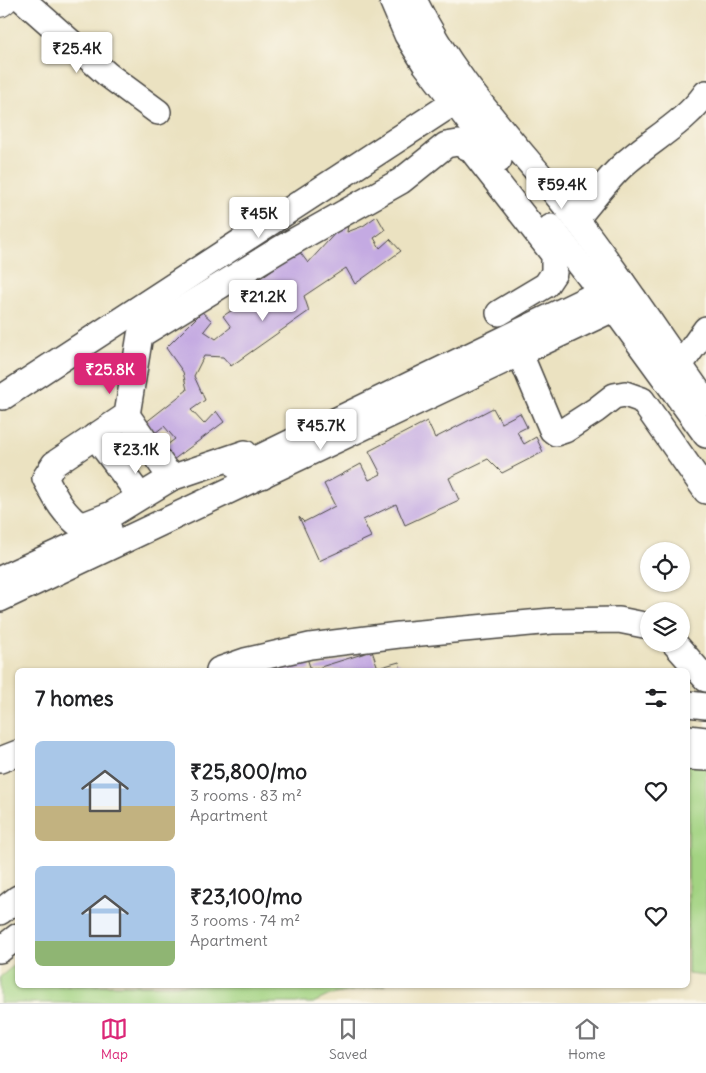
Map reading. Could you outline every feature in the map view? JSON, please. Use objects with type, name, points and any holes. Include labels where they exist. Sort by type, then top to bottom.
[{"type":"main road","points":[[0,3],[4,0]]},
{"type":"street","points":[[23,0],[108,75],[158,112]]},
{"type":"street","points":[[406,8],[443,54],[462,98],[618,296],[680,365],[706,402]]},
{"type":"street","points":[[576,219],[621,167],[681,120],[699,103],[706,93]]},
{"type":"street","points":[[462,98],[576,219],[618,296],[706,436]]},
{"type":"street","points":[[3,397],[462,98]]},
{"type":"street","points":[[171,478],[127,415],[140,335],[280,249],[400,181],[446,145],[458,143],[471,149],[554,255],[554,273],[510,331]]},
{"type":"street","points":[[0,599],[257,469],[510,331],[618,296]]},
{"type":"street","points":[[680,365],[706,330]]},
{"type":"street","points":[[510,331],[552,430],[556,432],[565,430],[614,396],[625,394],[642,400],[706,491]]},
{"type":"street","points":[[127,415],[54,464],[45,478],[60,506],[70,519],[81,526],[112,514],[171,478],[245,452],[257,469]]},
{"type":"street","points":[[96,436],[140,496]]},
{"type":"street","points":[[0,579],[257,469]]},
{"type":"street","points":[[225,668],[246,661],[310,646],[399,635],[552,621],[619,620],[640,624]]},
{"type":"street","points":[[682,652],[706,679]]},
{"type":"street","points":[[690,704],[706,706]]},
{"type":"street","points":[[690,721],[706,722]]},
{"type":"street","points":[[690,738],[706,740]]},
{"type":"street","points":[[0,760],[15,754]]},
{"type":"street","points":[[690,757],[706,758]]},
{"type":"street","points":[[0,912],[15,900]]},
{"type":"street","points":[[0,950],[15,938]]},
{"type":"green space","points":[[690,763],[706,764],[706,976],[690,974]]},
{"type":"green space","points":[[15,965],[15,988],[369,988],[330,995],[313,1003],[0,1003],[0,977]]},
{"type":"building","points":[[377,216],[385,230],[374,238],[380,248],[390,239],[401,251],[355,284],[346,268],[304,296],[309,311],[231,366],[223,357],[204,356],[194,376],[205,400],[191,410],[204,424],[216,411],[224,422],[173,460],[163,448],[175,439],[164,426],[155,433],[145,423],[187,390],[183,372],[166,348],[202,312],[212,321],[204,331],[216,339],[231,327],[223,316],[265,289],[259,279],[299,251],[308,263],[349,218],[347,232],[363,226]]},
{"type":"building","points":[[493,408],[501,423],[520,413],[527,427],[517,432],[524,444],[536,437],[543,452],[502,473],[488,459],[449,478],[459,500],[405,525],[396,504],[363,520],[371,537],[319,561],[299,517],[304,522],[335,506],[324,484],[361,464],[369,480],[381,474],[369,451],[427,421],[435,438]]},
{"type":"building","points":[[372,651],[378,668],[317,668]]},
{"type":"building","points":[[305,652],[310,668],[253,668]]},
{"type":"building","points":[[399,662],[400,668],[378,668]]}]
